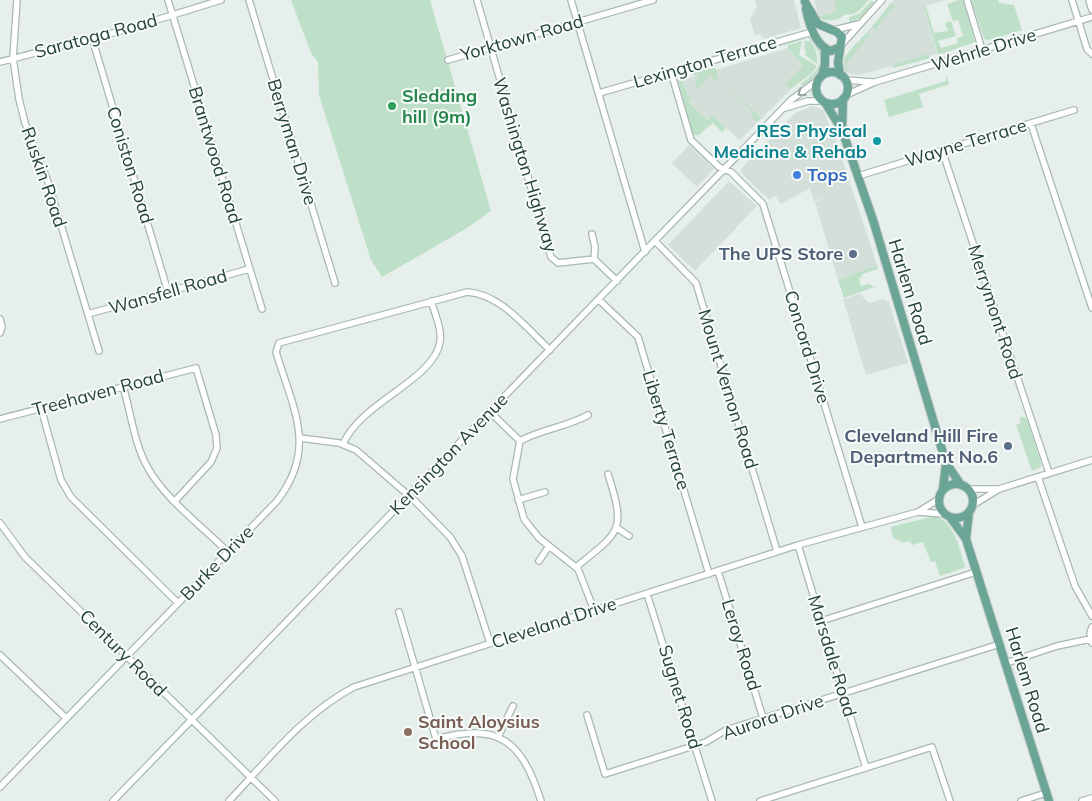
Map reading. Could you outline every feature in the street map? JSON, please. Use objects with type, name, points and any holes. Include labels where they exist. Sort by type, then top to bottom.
[{"type":"main road","points":[[805,1],[815,21],[840,34],[841,45],[838,62],[848,87],[845,97],[835,104],[824,102],[816,94],[825,65],[822,36],[832,30]]},
{"type":"main road","points":[[805,1],[812,32],[831,51],[841,45]]},
{"type":"main road","points":[[820,78],[834,72],[843,77]]},
{"type":"main road","name":"Harlem Road","points":[[842,130],[845,97]]},
{"type":"main road","name":"Harlem Road","points":[[824,102],[842,130],[858,176],[946,463],[964,487]]},
{"type":"main road","name":"Harlem Road","points":[[943,489],[946,463]]},
{"type":"main road","points":[[950,485],[964,487],[972,496],[971,508],[958,518],[947,516],[940,508],[939,499],[943,489],[950,485]]},
{"type":"main road","name":"Harlem Road","points":[[966,539],[971,508]]},
{"type":"main road","name":"Harlem Road","points":[[947,516],[966,539],[1048,797]]},
{"type":"street","name":"Ruskin Road","points":[[16,0],[13,58],[19,98],[25,123],[48,182],[99,351]]},
{"type":"street","name":"Brantwood Road","points":[[168,0],[262,309]]},
{"type":"street","name":"Saratoga Road","points":[[0,62],[173,16],[220,0]]},
{"type":"street","name":"Berryman Drive","points":[[249,0],[335,283]]},
{"type":"street","name":"Washington Highway","points":[[476,0],[551,257],[558,263],[594,259]]},
{"type":"street","points":[[571,0],[645,252]]},
{"type":"street","name":"Yorktown Road","points":[[448,60],[653,0]]},
{"type":"street","points":[[841,45],[858,29],[859,24],[882,0]]},
{"type":"street","points":[[967,0],[982,50]]},
{"type":"street","points":[[1072,0],[1087,49],[1092,54]]},
{"type":"street","points":[[1089,0],[1092,10]]},
{"type":"street","name":"Wehrle Drive","points":[[845,97],[875,82],[1092,17]]},
{"type":"street","points":[[832,30],[859,24]]},
{"type":"street","name":"Lexington Terrace","points":[[599,93],[812,32]]},
{"type":"street","name":"Coniston Road","points":[[92,38],[168,292]]},
{"type":"street","name":"Concord Drive","points":[[671,72],[690,138],[719,167],[735,176],[763,204],[862,527]]},
{"type":"street","name":"Wehrle Drive","points":[[843,77],[875,82]]},
{"type":"street","name":"Kensington Avenue","points":[[113,801],[786,108],[795,96],[820,78]]},
{"type":"street","name":"Kensington Avenue","points":[[786,108],[808,101],[824,102]]},
{"type":"street","name":"Wayne Terrace","points":[[858,176],[1074,110]]},
{"type":"street","points":[[1031,124],[1092,308]]},
{"type":"street","name":"Merrymont Road","points":[[942,150],[1049,473]]},
{"type":"street","points":[[592,234],[595,247],[594,259],[617,282]]},
{"type":"street","name":"Mount Vernon Road","points":[[656,242],[696,283],[777,552]]},
{"type":"street","name":"Wansfell Road","points":[[88,314],[249,270]]},
{"type":"street","points":[[343,444],[353,426],[363,416],[418,374],[435,356],[440,336],[431,301],[460,293],[485,295],[497,301],[550,350]]},
{"type":"street","name":"Liberty Terrace","points":[[599,300],[638,337],[709,574]]},
{"type":"street","name":"Burke Drive","points":[[2,783],[278,501],[288,486],[300,457],[300,438],[276,349],[282,342],[431,301]]},
{"type":"street","points":[[0,319],[2,327],[0,334]]},
{"type":"street","name":"Treehaven Road","points":[[0,419],[196,368],[216,435],[217,448],[212,462],[175,501]]},
{"type":"street","points":[[123,386],[144,461],[154,478],[228,552]]},
{"type":"street","points":[[41,408],[61,480],[71,497],[178,603]]},
{"type":"street","points":[[490,412],[520,441]]},
{"type":"street","points":[[520,441],[536,433],[578,420],[588,414]]},
{"type":"street","points":[[300,438],[343,444],[361,455],[450,537],[460,552],[490,643]]},
{"type":"street","points":[[520,441],[513,472],[518,500],[527,524],[549,546],[576,567],[585,584],[594,610]]},
{"type":"street","points":[[971,508],[999,489],[1092,460]]},
{"type":"street","points":[[576,567],[608,542],[617,528],[619,512],[608,474]]},
{"type":"street","points":[[1038,477],[1075,586],[1092,616]]},
{"type":"street","points":[[964,487],[999,489]]},
{"type":"street","points":[[518,500],[545,492]]},
{"type":"street","name":"Cleveland Drive","points":[[229,801],[300,727],[331,700],[360,685],[798,545],[918,512],[939,499]]},
{"type":"street","name":"Cleveland Drive","points":[[918,512],[947,516]]},
{"type":"street","name":"Century Road","points":[[0,523],[25,557],[276,801]]},
{"type":"street","points":[[617,528],[629,536]]},
{"type":"street","name":"Marsdale Road","points":[[798,545],[866,768]]},
{"type":"street","points":[[539,561],[549,546]]},
{"type":"street","name":"Leroy Road","points":[[718,571],[763,718]]},
{"type":"street","points":[[821,621],[976,572]]},
{"type":"street","name":"Sugnet Road","points":[[647,594],[712,801]]},
{"type":"street","points":[[399,612],[436,739],[467,732],[489,733],[498,737],[508,743],[522,757],[542,801]]},
{"type":"street","points":[[1006,663],[1057,646],[1091,641],[1092,627]]},
{"type":"street","name":"Aurora Drive","points":[[587,715],[605,774],[706,742],[726,730],[1000,644]]},
{"type":"street","points":[[0,655],[66,718]]},
{"type":"street","points":[[498,737],[513,706]]},
{"type":"street","points":[[760,801],[932,747],[950,801]]},
{"type":"street","points":[[1021,801],[1048,797]]},
{"type":"street","points":[[1082,801],[1092,798]]},
{"type":"shaded area","points":[[755,0],[794,0],[801,28],[764,39],[760,34],[755,35],[750,19],[757,6]]},
{"type":"shaded area","points":[[814,0],[837,0],[840,11],[819,18]]},
{"type":"shaded area","points":[[894,0],[945,0],[924,7],[937,54],[859,75],[846,73],[843,66],[844,59]]},
{"type":"shaded area","points":[[788,48],[804,66],[786,84],[791,89],[740,140],[711,114],[708,120],[689,101],[682,80]]},
{"type":"shaded area","points":[[813,106],[823,110],[836,140],[877,265],[838,280],[815,202],[828,197],[814,201],[810,188],[781,204],[775,196],[769,200],[741,173],[741,169],[795,113]]},
{"type":"shaded area","points":[[689,145],[714,169],[697,187],[672,163]]},
{"type":"shaded area","points":[[729,181],[757,206],[695,271],[668,245]]},
{"type":"shaded area","points":[[860,294],[869,303],[883,299],[889,302],[908,363],[866,375],[843,299]]},
{"type":"green space","points":[[291,0],[430,0],[491,211],[467,228],[382,277],[371,260],[319,95],[318,62],[311,53]]},
{"type":"green space","points":[[835,0],[869,0],[855,13],[845,14],[836,20],[828,21],[818,17],[836,12]]},
{"type":"green space","points":[[872,0],[874,3],[866,13],[849,23],[849,17],[860,13]]},
{"type":"green space","points":[[963,0],[975,42],[938,55],[924,7],[926,6],[934,33],[948,31],[945,23],[951,21],[956,36],[938,41],[941,48],[958,43],[957,38],[963,36],[958,20],[953,21],[947,4]]},
{"type":"green space","points":[[971,0],[998,0],[999,3],[1014,5],[1022,30],[989,40],[984,39]]},
{"type":"green space","points":[[891,3],[897,9],[893,8],[877,27],[878,32],[872,27]]},
{"type":"green space","points":[[867,33],[872,39],[868,37],[846,64],[848,71],[846,72],[844,58]]},
{"type":"green space","points":[[807,37],[814,38],[822,60],[819,71],[803,86],[800,84],[814,73],[820,62],[817,50]]},
{"type":"green space","points":[[805,39],[727,61],[730,59]]},
{"type":"green space","points":[[802,41],[799,55],[817,66],[812,73],[791,89],[785,84],[803,66],[788,48],[788,45]]},
{"type":"green space","points":[[804,41],[810,41],[814,46],[817,64],[805,55]]},
{"type":"green space","points":[[928,54],[931,58],[893,68],[893,65]]},
{"type":"green space","points":[[715,67],[718,79],[715,81],[710,74],[697,89],[695,81],[699,79],[697,75],[692,75],[692,73]]},
{"type":"green space","points":[[946,74],[949,84],[919,94],[923,107],[889,117],[884,100],[946,81]]},
{"type":"green space","points":[[685,75],[686,78],[682,80],[688,97],[692,96],[689,102],[708,120],[711,114],[726,128],[722,132],[713,123],[699,135],[693,135],[677,77]]},
{"type":"green space","points":[[724,82],[761,118],[757,122],[752,117],[752,112]]},
{"type":"green space","points":[[877,265],[878,269],[862,274],[862,277],[859,278],[861,286],[870,284],[871,286],[877,286],[844,298],[838,280]]},
{"type":"green space","points":[[1024,417],[1027,419],[1041,464],[1041,467],[1032,471],[1016,425],[1021,423],[1019,418]]},
{"type":"green space","points":[[935,516],[942,519],[952,530],[965,566],[940,576],[935,561],[931,562],[923,542],[912,545],[910,541],[901,543],[899,540],[894,539],[890,527]]},
{"type":"place","name":"Sledding hill (9m)","points":[[392,106]]},
{"type":"place","name":"RES Physical Medicine & Rehab","points":[[877,141]]},
{"type":"place","name":"Tops","points":[[797,175]]},
{"type":"place","name":"The UPS Store","points":[[853,254]]},
{"type":"place","name":"Cleveland Hill Fire Department No.6","points":[[1008,446]]},
{"type":"place","name":"Saint Aloysius School","points":[[408,732]]}]
